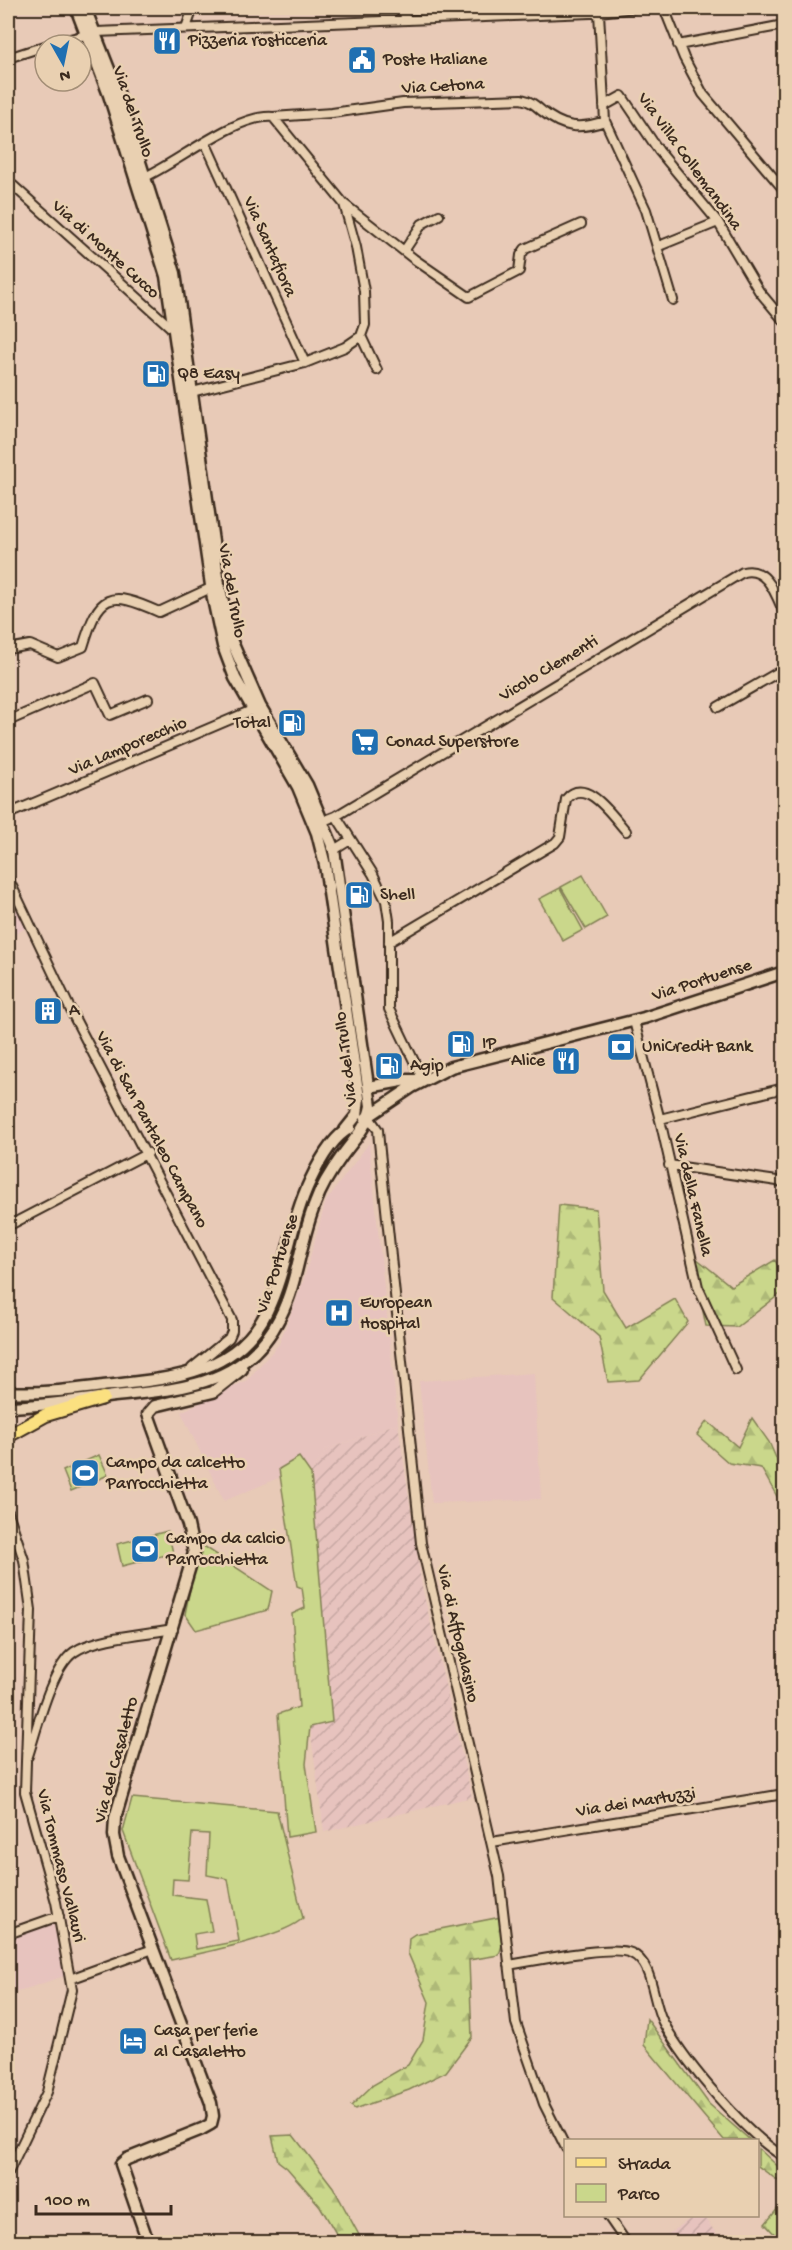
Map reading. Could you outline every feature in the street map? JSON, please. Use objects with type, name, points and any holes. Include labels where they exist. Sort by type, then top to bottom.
[{"type":"main road","points":[[8,1436],[46,1415],[103,1398]]},
{"type":"street","name":"Via del Trullo","points":[[76,8],[92,32]]},
{"type":"street","name":"Via del Trullo","points":[[85,8],[167,261],[185,338],[198,462]]},
{"type":"street","points":[[186,28],[193,8]]},
{"type":"street","points":[[404,8],[405,20]]},
{"type":"street","points":[[88,33],[599,13],[635,8]]},
{"type":"street","points":[[664,8],[678,45],[707,100],[784,190]]},
{"type":"street","points":[[599,13],[605,121],[646,210],[659,246],[673,300]]},
{"type":"street","points":[[678,45],[784,25]]},
{"type":"street","points":[[8,58],[33,49]]},
{"type":"street","name":"Via Villa Collemandina","points":[[604,106],[622,96],[659,151],[718,222],[759,291],[784,321]]},
{"type":"street","name":"Via Cetona","points":[[142,179],[246,121],[273,117],[323,114],[403,103],[521,99],[534,103],[550,118],[567,126],[584,127],[605,121]]},
{"type":"street","points":[[273,117],[344,204],[404,251],[469,297],[519,272],[521,255],[525,249],[581,224]]},
{"type":"street","name":"Via Santafiora","points":[[206,144],[305,363]]},
{"type":"street","name":"Via di Monte Cucco","points":[[8,181],[185,338]]},
{"type":"street","points":[[192,392],[305,363],[345,347],[361,336],[365,325],[364,291],[356,247],[344,204]]},
{"type":"street","points":[[404,251],[422,224],[439,215]]},
{"type":"street","points":[[659,246],[718,222]]},
{"type":"street","name":"Via del Trullo","points":[[167,261],[174,330],[198,462],[215,586],[234,649],[256,708],[307,784],[319,823],[359,1098],[357,1115],[345,1130]]},
{"type":"street","points":[[361,336],[376,370]]},
{"type":"street","name":"Vicolo Clementi","points":[[319,823],[336,816],[743,572],[755,570],[763,575],[784,613]]},
{"type":"street","points":[[8,649],[30,645],[58,657],[83,647],[94,612],[111,600],[129,600],[159,612],[215,586]]},
{"type":"street","points":[[718,707],[784,669]]},
{"type":"street","points":[[8,721],[95,683],[110,715],[148,699]]},
{"type":"street","name":"Via Lamporecchio","points":[[8,814],[256,708]]},
{"type":"street","points":[[389,942],[557,841],[563,806],[566,798],[573,792],[583,791],[592,795],[626,831]]},
{"type":"street","points":[[336,816],[384,896],[388,911],[389,1009],[423,1080]]},
{"type":"street","name":"Via del Trullo","points":[[319,823],[334,850],[371,1102],[369,1117]]},
{"type":"street","points":[[334,850],[350,840]]},
{"type":"street","name":"Via di San Pantaleo Campano","points":[[8,878],[70,1008],[148,1153],[233,1323],[231,1335],[222,1345],[206,1359],[178,1377]]},
{"type":"street","points":[[336,941],[348,940]]},
{"type":"street","name":"Via Portuense","points":[[13,1392],[47,1392],[178,1377],[224,1360],[244,1344],[260,1324],[274,1294],[307,1186],[320,1162],[345,1130],[369,1117],[423,1080],[460,1065],[634,1021],[784,972]]},
{"type":"street","name":"Via della Fanella","points":[[634,1021],[660,1119],[698,1287],[736,1370]]},
{"type":"street","name":"Via Portuense","points":[[369,1087],[407,1080],[423,1080]]},
{"type":"street","points":[[660,1119],[784,1088]]},
{"type":"street","name":"Via del Trullo","points":[[359,1098],[369,1117]]},
{"type":"street","name":"Via Portuense","points":[[8,1407],[103,1398],[198,1384],[231,1371],[251,1357],[270,1334],[283,1310],[306,1229],[322,1187],[363,1130],[369,1117]]},
{"type":"street","name":"Via di Affogalasino","points":[[369,1117],[378,1130],[381,1153],[421,1543],[492,1842],[504,1906],[513,2004],[519,2032],[543,2104],[564,2144]]},
{"type":"street","points":[[8,1226],[148,1153]]},
{"type":"street","points":[[669,1165],[784,1182]]},
{"type":"street","name":"Via del Casaletto","points":[[148,2242],[122,2168],[122,2162],[211,2124],[213,2116],[211,2103],[118,1856],[114,1830],[192,1560],[193,1547],[188,1525],[148,1413],[155,1406],[201,1396],[219,1388],[238,1373],[251,1357]]},
{"type":"street","name":"Via Tommaso Vallauri","points":[[8,1512],[24,1560],[31,1610],[25,1783],[29,1810],[59,1916],[72,1994],[53,2075],[34,2121],[8,2173]]},
{"type":"street","points":[[26,1763],[51,1689],[61,1668],[74,1652],[95,1644],[173,1629]]},
{"type":"street","name":"Via dei Martuzzi","points":[[492,1842],[784,1794]]},
{"type":"street","points":[[8,1934],[59,1916]]},
{"type":"street","points":[[70,1979],[153,1949]]},
{"type":"street","points":[[509,1965],[611,1950],[634,1954],[646,1968],[661,2019],[682,2051],[753,2132],[784,2157]]},
{"type":"street","points":[[609,2217],[626,2242]]},
{"type":"shaded area","points":[[9,899],[15,909],[19,908],[28,927],[8,938]]},
{"type":"shaded area","name":"European Hospital","points":[[369,1143],[398,1423],[326,1450],[311,1474],[295,1471],[224,1501],[181,1412],[247,1380],[279,1344],[303,1282],[326,1201]]},
{"type":"shaded area","points":[[534,1373],[541,1499],[432,1503],[419,1381]]},
{"type":"shaded area","points":[[398,1423],[422,1587],[472,1797],[324,1832],[310,1727],[332,1722],[311,1474],[326,1450]]},
{"type":"shaded area","points":[[53,1921],[64,1976],[8,1995],[8,1938]]},
{"type":"shaded area","points":[[693,2217],[704,2217],[723,2242],[657,2242]]},
{"type":"green space","points":[[583,875],[607,917],[586,929],[561,887]]},
{"type":"green space","points":[[560,888],[583,930],[563,941],[539,899]]},
{"type":"green space","points":[[559,1205],[596,1209],[603,1290],[626,1328],[675,1299],[688,1322],[639,1380],[608,1382],[599,1337],[553,1297]]},
{"type":"green space","points":[[691,1254],[731,1286],[775,1260],[784,1278],[784,1291],[737,1327],[706,1326]]},
{"type":"green space","points":[[752,1418],[769,1442],[784,1476],[784,1509],[761,1468],[729,1463],[697,1435],[707,1421],[738,1447]]},
{"type":"green space","name":"Campo da calcetto Parrocchietta","points":[[99,1455],[108,1475],[71,1491],[63,1471]]},
{"type":"green space","points":[[299,1457],[311,1474],[332,1722],[310,1727],[306,1764],[316,1832],[287,1837],[278,1714],[299,1707],[292,1614],[305,1608],[302,1588],[297,1586],[279,1469]]},
{"type":"green space","name":"Campo da calcio Parrocchietta","points":[[168,1531],[173,1553],[122,1566],[117,1544]]},
{"type":"green space","points":[[199,1543],[272,1591],[268,1610],[196,1630],[185,1614]]},
{"type":"green space","points":[[132,1798],[277,1811],[303,1918],[279,1932],[261,1938],[171,1960],[123,1831]],"holes":[[[192,1833],[209,1834],[207,1875],[228,1879],[239,1941],[196,1949],[194,1934],[212,1931],[206,1899],[172,1895],[173,1879],[188,1880]]]},
{"type":"green space","points":[[501,1917],[503,1942],[499,1955],[469,1960],[472,2037],[446,2072],[409,2090],[355,2109],[351,2106],[373,2085],[408,2065],[423,2040],[429,2002],[408,1953],[409,1938],[415,1934]]},
{"type":"green space","points":[[647,2019],[709,2104],[749,2139],[723,2139],[644,2045]]},
{"type":"green space","points":[[293,2135],[333,2187],[359,2235],[348,2242],[341,2242],[320,2206],[287,2168],[278,2161],[272,2136]]},
{"type":"green space","points":[[759,2149],[784,2172],[784,2185],[759,2167]]},
{"type":"green space","points":[[784,2201],[784,2242],[782,2242],[765,2224]]},
{"type":"place","name":"Pizzeria rosticceria","points":[[167,41]]},
{"type":"place","name":"Poste Italiane","points":[[362,60]]},
{"type":"place","name":"Q8 Easy","points":[[156,374]]},
{"type":"place","name":"Total","points":[[292,723]]},
{"type":"place","name":"Conad Superstore","points":[[365,742]]},
{"type":"place","name":"Shell","points":[[359,895]]},
{"type":"place","name":"A","points":[[48,1011]]},
{"type":"place","name":"IP","points":[[461,1044]]},
{"type":"place","name":"UniCredit Bank","points":[[621,1047]]},
{"type":"place","name":"Alice","points":[[566,1061]]},
{"type":"place","name":"Agip","points":[[389,1066]]},
{"type":"place","name":"European Hospital","points":[[339,1313]]},
{"type":"place","name":"Campo da calcetto Parrocchietta","points":[[85,1473]]},
{"type":"place","name":"Campo da calcio Parrocchietta","points":[[145,1549]]},
{"type":"place","name":"Casa per ferie al Casaletto","points":[[133,2041]]}]
